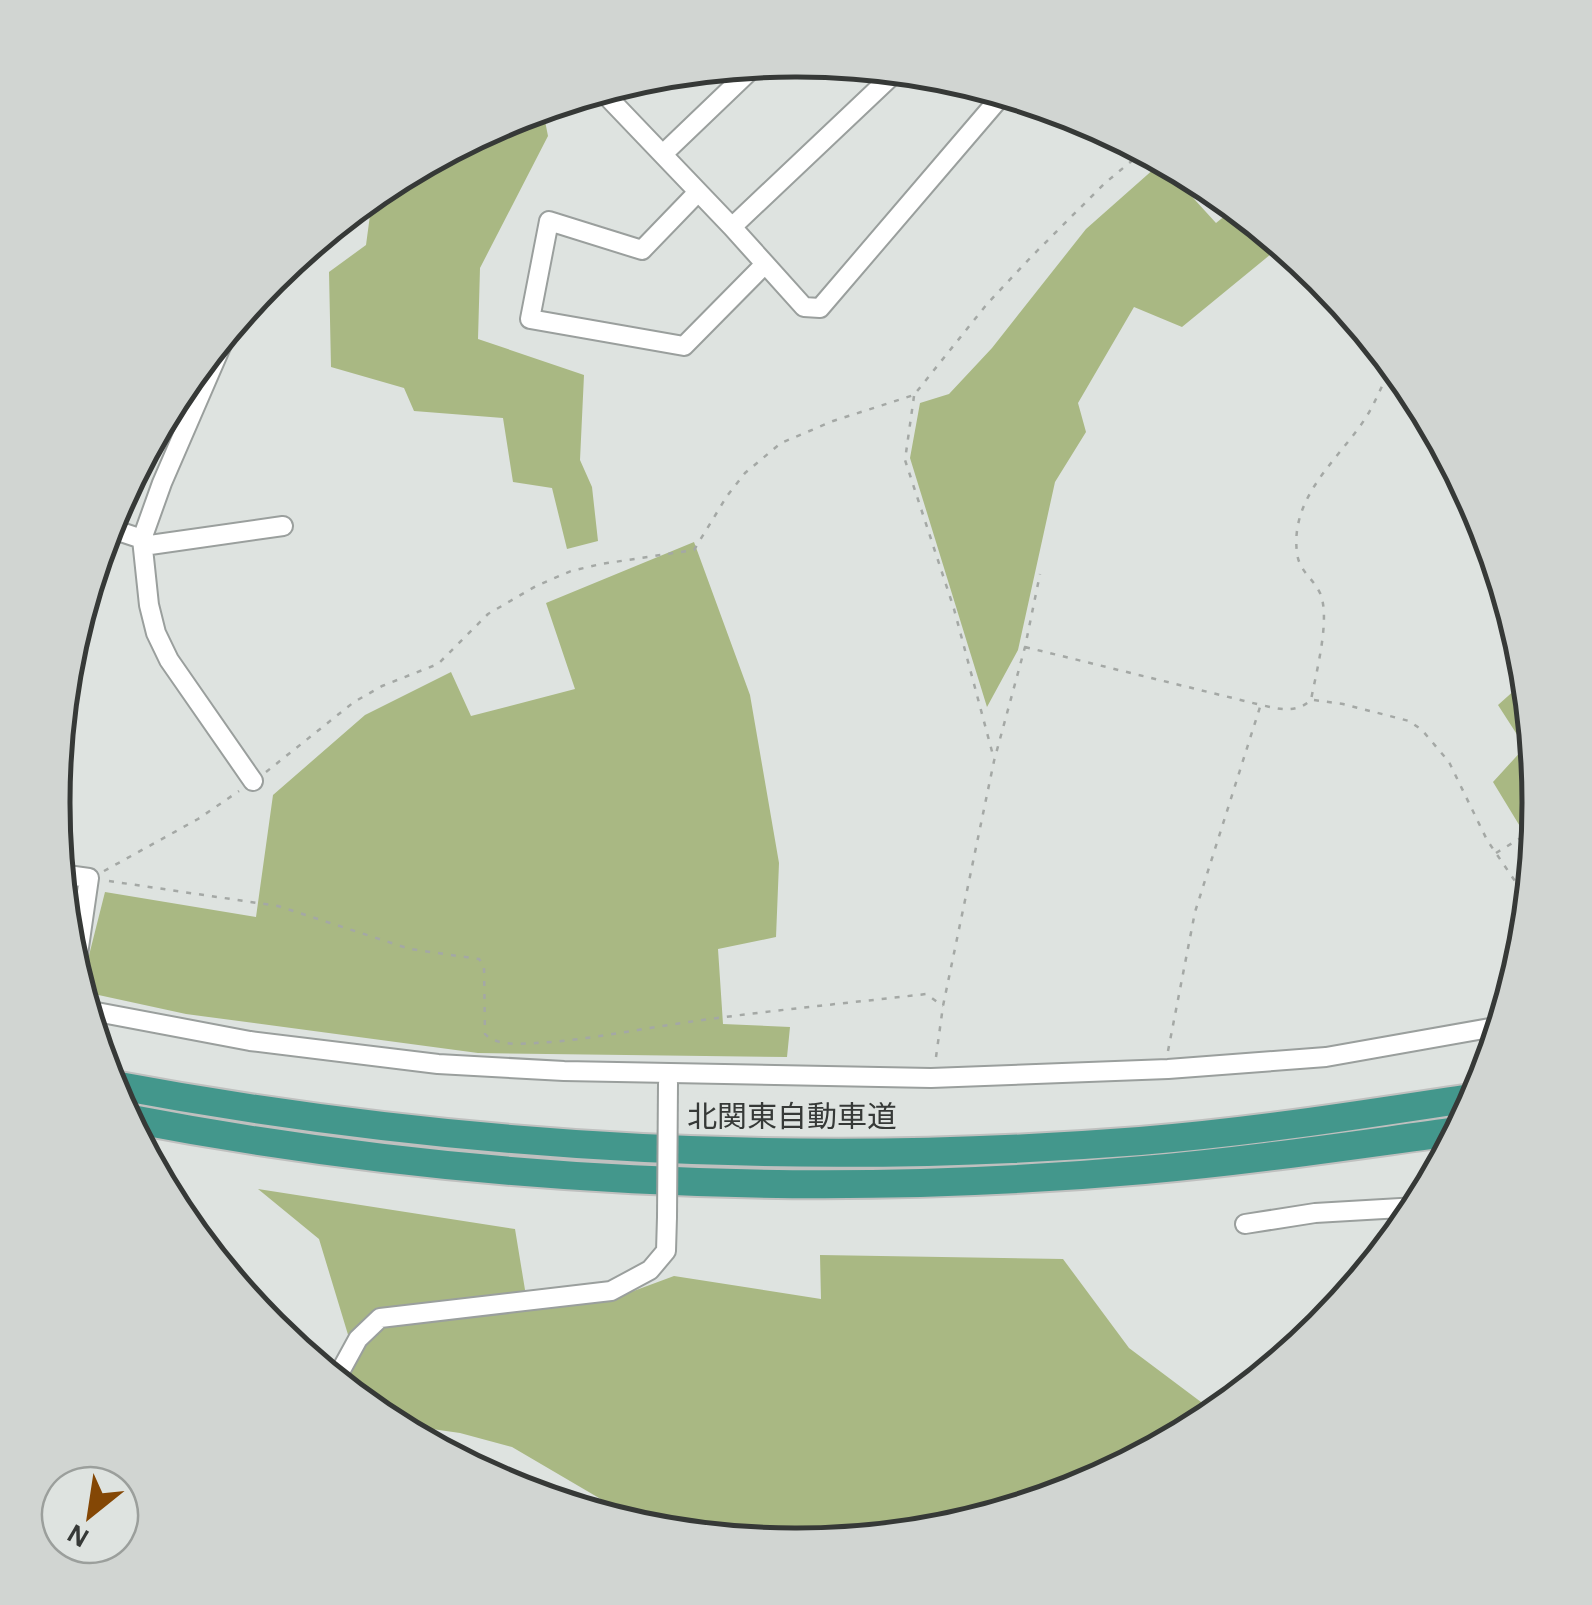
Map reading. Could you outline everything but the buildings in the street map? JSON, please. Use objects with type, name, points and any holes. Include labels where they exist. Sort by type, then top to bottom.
[{"type":"highway","name":"北関東自動車道","points":[[128,1087],[385,1126],[530,1142],[723,1151],[986,1150],[1141,1140],[1458,1100]]},
{"type":"highway","points":[[144,1121],[364,1155],[528,1172],[703,1182],[990,1180],[1144,1170],[1442,1133]]},
{"type":"street","points":[[662,154],[741,79]]},
{"type":"street","points":[[732,227],[885,82]]},
{"type":"street","points":[[611,100],[804,307],[820,308],[994,104]]},
{"type":"street","points":[[698,192],[642,250],[549,221],[530,319],[684,346],[765,264]]},
{"type":"street","points":[[207,378],[162,483],[143,543],[149,606],[169,660],[253,781]]},
{"type":"street","points":[[122,534],[143,543],[283,526]]},
{"type":"street","points":[[74,876],[89,878],[82,930]]},
{"type":"street","points":[[102,1013],[250,1041],[438,1064],[668,1078],[930,1078],[1168,1070],[1326,1057],[1485,1029]]},
{"type":"street","points":[[342,1368],[358,1339],[380,1318],[610,1291],[650,1270],[666,1251],[668,1078]]},
{"type":"street","points":[[1245,1224],[1315,1214],[1398,1209]]},
{"type":"path","points":[[994,761],[954,609],[905,460],[914,394],[987,304],[1105,183],[1133,160]]},
{"type":"path","points":[[1025,648],[1261,706],[1290,710],[1303,707],[1311,700],[1320,657],[1322,604],[1320,593],[1299,564],[1296,550],[1300,518],[1308,494],[1366,418],[1385,379]]},
{"type":"path","points":[[89,878],[198,819],[336,720],[354,702],[382,686],[438,664],[488,614],[508,601],[571,571],[634,557],[694,550],[727,496],[746,473],[781,443],[914,394]]},
{"type":"path","points":[[930,1078],[994,761],[1025,648],[1040,574]]},
{"type":"path","points":[[1311,700],[1343,704],[1410,722],[1422,730],[1450,762],[1496,854],[1517,884]]},
{"type":"path","points":[[1168,1070],[1171,1022],[1194,912],[1261,706]]},
{"type":"path","points":[[1496,854],[1520,838]]},
{"type":"path","points":[[89,878],[278,906],[410,949],[479,959],[484,966],[485,1034],[500,1042],[532,1044],[596,1037],[926,994],[943,1006]]},
{"type":"green space","points":[[545,122],[548,136],[480,268],[478,339],[584,375],[580,460],[592,487],[598,541],[567,549],[552,488],[513,482],[503,418],[414,411],[404,388],[331,367],[329,272],[366,245],[370,216],[393,199],[475,151]]},
{"type":"green space","points":[[1152,170],[1188,192],[1216,223],[1224,217],[1271,254],[1182,327],[1134,307],[1078,403],[1086,432],[1055,482],[1018,650],[987,707],[910,458],[920,403],[949,394],[992,348],[1086,229]]},
{"type":"green space","points":[[694,542],[750,695],[779,863],[776,937],[718,949],[723,1024],[790,1027],[787,1057],[478,1053],[186,1014],[96,995],[88,960],[105,892],[256,917],[273,795],[365,715],[451,672],[471,716],[575,689],[546,603]]},
{"type":"green space","points":[[1513,691],[1518,737],[1498,705]]},
{"type":"green space","points":[[1520,753],[1521,828],[1493,782]]},
{"type":"green space","points":[[258,1189],[515,1229],[528,1308],[612,1299],[674,1276],[821,1299],[820,1255],[1063,1259],[1129,1348],[1203,1403],[1117,1454],[1074,1473],[984,1504],[938,1515],[843,1527],[796,1528],[749,1527],[654,1515],[610,1504],[512,1447],[429,1429],[350,1375],[356,1361],[319,1239]]}]
